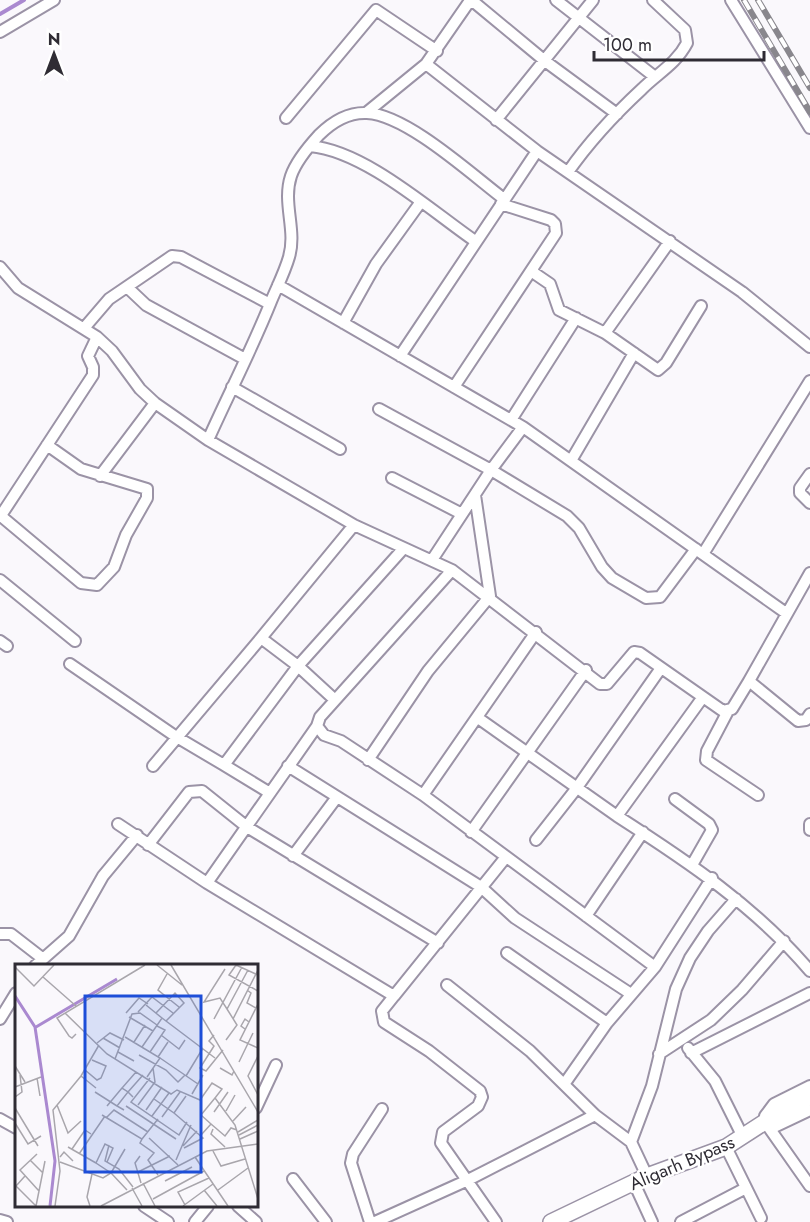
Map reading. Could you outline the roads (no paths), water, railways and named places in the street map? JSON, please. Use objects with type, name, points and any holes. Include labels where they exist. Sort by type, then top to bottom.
[{"type":"main road","name":"Aligarh Bypass","points":[[550,1222],[640,1180],[726,1147],[810,1097]]},
{"type":"street","points":[[0,32],[54,0]]},
{"type":"street","points":[[556,0],[655,76]]},
{"type":"street","points":[[496,120],[593,0]]},
{"type":"street","points":[[568,172],[590,142],[655,76],[674,63],[687,43],[688,36],[685,30],[653,0]]},
{"type":"street","points":[[731,0],[810,128]]},
{"type":"street","points":[[366,112],[426,64],[469,2],[475,3],[544,61],[617,114]]},
{"type":"street","points":[[286,118],[376,10],[437,51]]},
{"type":"street","points":[[426,64],[537,151],[670,241],[741,292],[810,347]]},
{"type":"street","points":[[208,440],[270,304],[289,256],[292,235],[287,193],[291,174],[310,146],[329,124],[346,116],[366,112],[386,117],[415,132],[502,201],[555,224],[556,233],[454,387]]},
{"type":"street","points":[[310,146],[340,152],[394,183],[475,242]]},
{"type":"street","points":[[400,356],[537,151]]},
{"type":"street","points":[[343,323],[376,264],[420,203]]},
{"type":"street","points":[[605,333],[670,241]]},
{"type":"street","points":[[85,327],[101,306],[172,256],[181,257],[270,304]]},
{"type":"street","points":[[0,267],[18,288],[45,306],[85,327],[112,351],[140,389],[155,403],[208,440],[354,525],[452,570],[490,596],[586,670],[600,684],[607,684],[634,652],[640,653],[723,711],[728,711]]},
{"type":"street","points":[[531,271],[550,284],[559,310],[605,333],[653,368],[663,368],[701,306]]},
{"type":"street","points":[[278,285],[523,427],[572,459],[786,613]]},
{"type":"street","points":[[128,288],[146,305],[245,359]]},
{"type":"street","points":[[511,420],[576,318]]},
{"type":"street","points":[[47,445],[81,469],[143,486],[148,493],[126,535],[114,567],[97,585],[81,583],[0,516],[93,375],[93,367],[88,356],[97,337]]},
{"type":"street","points":[[572,459],[633,353]]},
{"type":"street","points":[[379,409],[491,470],[567,516],[579,528],[612,578],[646,597],[660,597],[699,552],[810,381]]},
{"type":"street","points":[[232,387],[340,449]]},
{"type":"street","points":[[100,476],[155,403]]},
{"type":"street","points":[[432,560],[491,470],[523,427]]},
{"type":"street","points":[[810,474],[800,488],[800,493],[810,503]]},
{"type":"street","points":[[392,478],[462,514]]},
{"type":"street","points":[[368,760],[446,648],[490,596],[475,495]]},
{"type":"street","points":[[153,766],[175,736],[261,638],[354,525]]},
{"type":"street","points":[[224,765],[298,666],[403,549]]},
{"type":"street","points":[[207,883],[317,726],[320,717],[452,570]]},
{"type":"street","points":[[758,795],[706,760],[707,751],[728,711],[732,709],[749,681],[810,573]]},
{"type":"street","points":[[0,580],[75,641]]},
{"type":"street","points":[[423,795],[536,632]]},
{"type":"street","points":[[261,638],[298,666],[335,700]]},
{"type":"street","points":[[70,664],[175,736],[270,793]]},
{"type":"street","points":[[536,840],[576,789],[661,668]]},
{"type":"street","points":[[471,832],[586,670]]},
{"type":"street","points":[[749,681],[798,721],[806,720],[810,714]]},
{"type":"street","points":[[617,816],[703,697]]},
{"type":"street","points":[[478,718],[576,789],[712,878],[784,941],[810,969]]},
{"type":"street","points":[[317,726],[324,735],[340,741],[423,795],[655,967]]},
{"type":"street","points":[[288,766],[481,887],[523,923],[631,994]]},
{"type":"street","points":[[148,845],[189,792],[195,789],[202,790],[247,827],[292,856],[438,942]]},
{"type":"street","points":[[292,856],[337,796]]},
{"type":"street","points":[[675,799],[712,830],[692,865]]},
{"type":"street","points":[[118,824],[207,883],[394,996]]},
{"type":"street","points":[[810,824],[810,830]]},
{"type":"street","points":[[586,915],[642,832]]},
{"type":"street","points":[[0,934],[11,934],[39,962],[69,936],[103,876],[137,835]]},
{"type":"street","points":[[496,1222],[441,1143],[440,1137],[443,1132],[478,1106],[482,1097],[480,1092],[429,1051],[384,1022],[382,1011],[506,857]]},
{"type":"street","points":[[565,1083],[607,1023],[655,967],[712,878]]},
{"type":"street","points":[[652,1222],[631,1142],[651,1086],[676,989],[690,958],[708,931],[736,899]]},
{"type":"street","points":[[659,1054],[719,1013],[784,941]]},
{"type":"street","points":[[507,953],[607,1023]]},
{"type":"street","points":[[447,985],[522,1044],[565,1083],[594,1115],[631,1142]]},
{"type":"street","points":[[691,1053],[810,993]]},
{"type":"street","points":[[0,1018],[15,995]]},
{"type":"street","points":[[682,1040],[715,1081],[743,1137]]},
{"type":"street","points":[[258,1104],[276,1065]]},
{"type":"street","points":[[810,1086],[767,1110],[771,1122],[810,1186]]},
{"type":"street","points":[[382,1109],[353,1154],[351,1163],[373,1222],[468,1180],[594,1115]]},
{"type":"street","points":[[771,1122],[810,1110]]},
{"type":"street","points":[[0,1119],[15,1127]]},
{"type":"street","points":[[726,1147],[761,1218]]},
{"type":"street","points":[[293,1179],[326,1222]]},
{"type":"street","points":[[681,1222],[746,1188]]},
{"type":"street","points":[[146,1207],[168,1222]]},
{"type":"street","points":[[195,1222],[207,1207]]},
{"type":"street","points":[[239,1207],[256,1222]]},
{"type":"street","points":[[0,1220],[7,1222]]},
{"type":"waterway","points":[[0,14],[24,0]]},
{"type":"railway","points":[[744,0],[810,112]]},
{"type":"railway","points":[[758,0],[810,88]]}]
